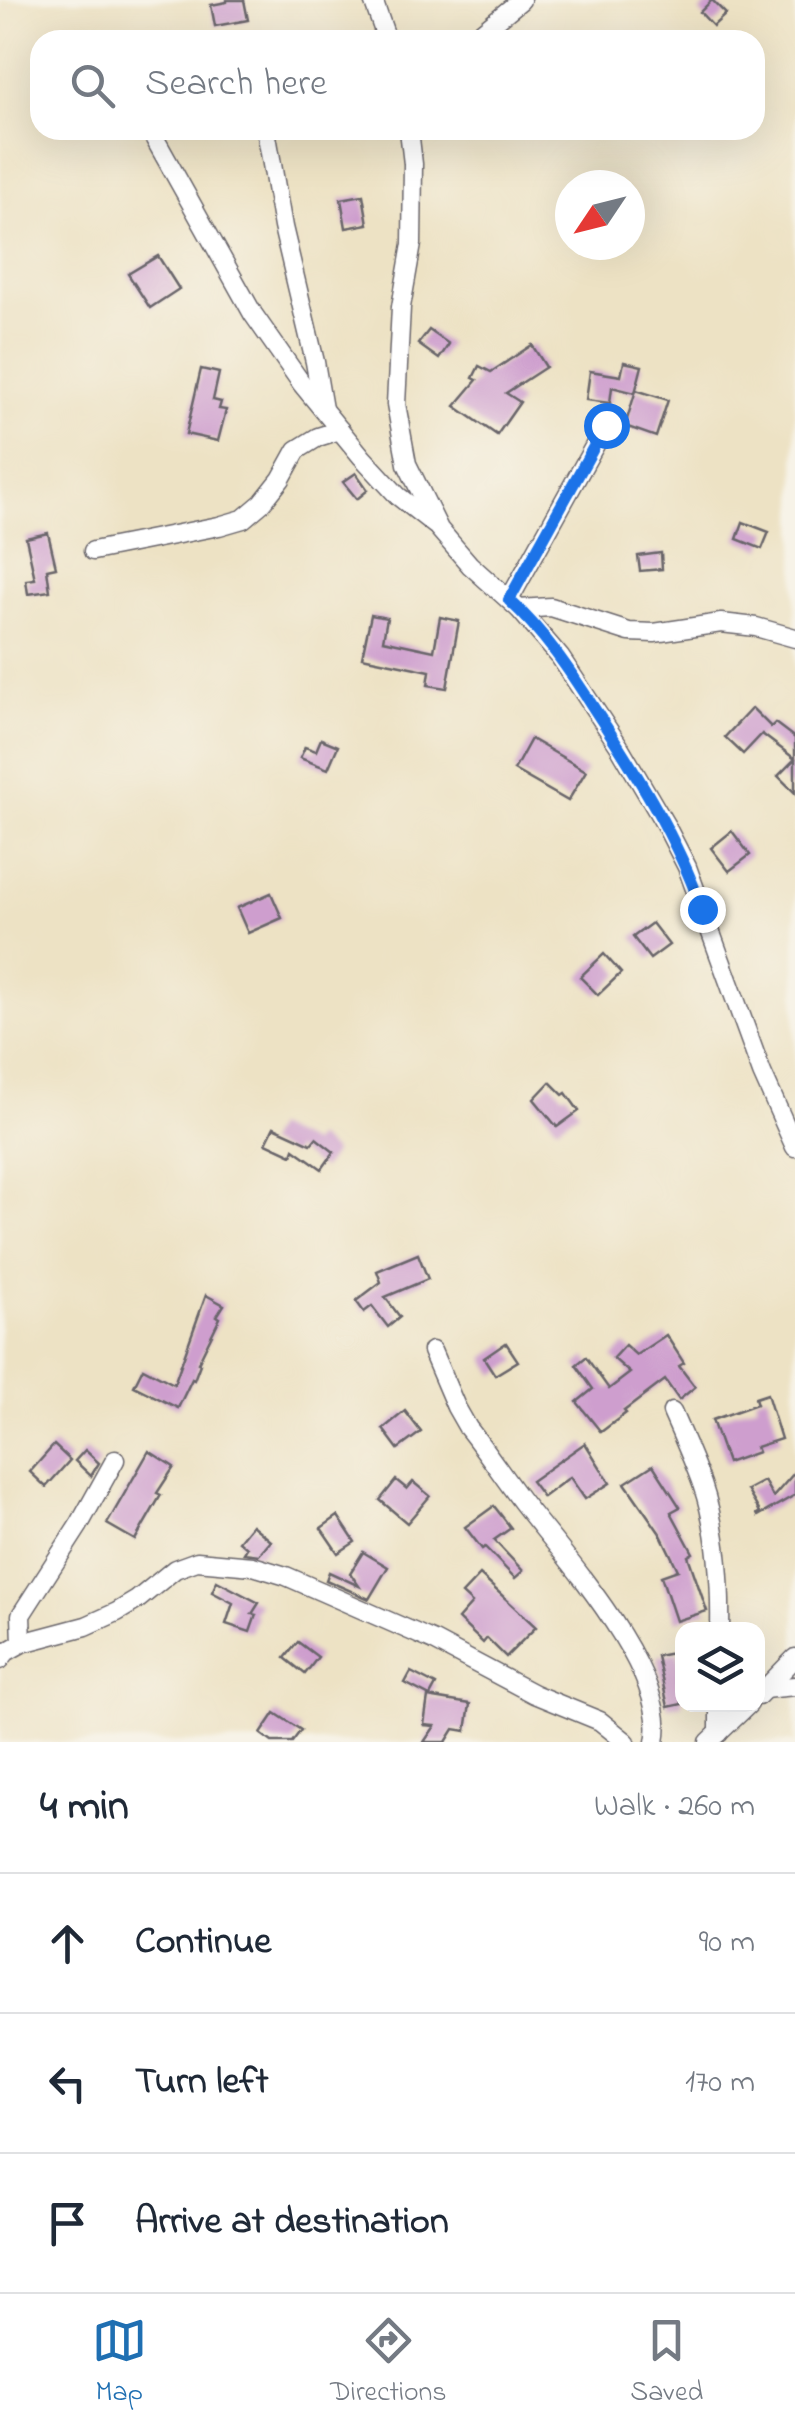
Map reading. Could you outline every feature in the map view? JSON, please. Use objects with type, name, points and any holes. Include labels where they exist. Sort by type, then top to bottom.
[{"type":"street","points":[[373,0],[384,30]]},
{"type":"street","points":[[484,30],[521,0]]},
{"type":"street","points":[[156,140],[253,314],[323,409],[398,496],[439,529],[560,657],[618,746],[687,867],[762,1072],[795,1148]]},
{"type":"street","points":[[268,140],[323,409]]},
{"type":"street","points":[[410,140],[412,244],[401,307],[396,404],[408,464],[439,529]]},
{"type":"street","points":[[514,605],[606,425]]},
{"type":"street","points":[[93,551],[243,519],[281,480],[297,450],[340,430]]},
{"type":"street","points":[[514,605],[551,607],[628,632],[654,633],[721,624],[756,627],[795,638]]},
{"type":"street","points":[[432,1351],[468,1428],[584,1580],[639,1667],[651,1690],[656,1716],[654,1742]]},
{"type":"street","points":[[672,1412],[712,1522],[721,1590],[720,1622]]},
{"type":"street","points":[[22,1642],[22,1616],[80,1525],[115,1460]]},
{"type":"street","points":[[0,1660],[22,1642],[86,1626],[138,1600],[175,1569],[197,1561],[253,1566],[286,1576],[434,1641],[534,1694],[600,1721],[626,1742]]},
{"type":"street","points":[[765,1689],[795,1658]]},
{"type":"street","points":[[765,1692],[795,1686]]},
{"type":"street","points":[[714,1737],[718,1712]]},
{"type":"street","points":[[714,1737],[741,1712]]},
{"type":"building","points":[[244,0],[248,20],[215,26],[211,5]]},
{"type":"building","points":[[712,0],[726,14],[713,26],[700,12]]},
{"type":"building","points":[[363,195],[368,224],[346,228],[341,199]]},
{"type":"building","points":[[158,256],[179,289],[150,308],[128,274]]},
{"type":"building","points":[[429,330],[449,344],[439,359],[418,344]]},
{"type":"building","points":[[532,345],[546,367],[506,393],[520,402],[497,435],[455,406],[477,380],[473,378],[479,366],[491,372]]},
{"type":"building","points":[[624,362],[642,366],[635,393],[612,387],[610,403],[586,400],[590,371],[621,376]]},
{"type":"building","points":[[201,369],[219,373],[213,400],[221,402],[219,409],[226,410],[218,441],[186,434]]},
{"type":"building","points":[[636,390],[668,400],[656,437],[625,426]]},
{"type":"building","points":[[356,473],[368,490],[357,499],[343,482]]},
{"type":"building","points":[[743,522],[769,532],[762,549],[737,539]]},
{"type":"building","points":[[48,533],[56,567],[47,569],[50,591],[28,594],[26,580],[35,579],[26,538]]},
{"type":"building","points":[[661,553],[662,569],[640,571],[638,556]]},
{"type":"building","points":[[371,615],[387,618],[383,640],[434,651],[440,617],[459,621],[447,688],[428,685],[430,671],[362,657]]},
{"type":"building","points":[[752,708],[771,727],[775,723],[795,738],[795,759],[762,734],[743,754],[725,737]]},
{"type":"building","points":[[321,739],[338,746],[328,769],[300,758],[305,747],[316,751]]},
{"type":"building","points":[[531,739],[586,771],[568,801],[514,770]]},
{"type":"building","points":[[795,759],[795,793],[778,776]]},
{"type":"building","points":[[732,831],[750,855],[729,871],[711,848]]},
{"type":"building","points":[[271,893],[282,918],[248,933],[237,908]]},
{"type":"building","points":[[652,923],[669,945],[650,959],[633,937]]},
{"type":"building","points":[[604,954],[621,973],[598,995],[580,977]]},
{"type":"building","points":[[550,1082],[563,1095],[566,1093],[579,1111],[557,1127],[534,1099]]},
{"type":"building","points":[[274,1127],[311,1144],[316,1138],[334,1152],[322,1169],[294,1149],[292,1155],[266,1143]]},
{"type":"building","points":[[418,1254],[428,1279],[385,1297],[400,1317],[388,1327],[372,1306],[364,1312],[356,1301],[381,1282],[377,1271]]},
{"type":"building","points":[[206,1295],[224,1305],[194,1380],[178,1408],[134,1386],[143,1368],[174,1384]]},
{"type":"building","points":[[666,1335],[684,1363],[679,1366],[695,1387],[679,1400],[665,1380],[601,1432],[577,1402],[593,1389],[576,1365],[586,1357],[609,1389],[630,1373],[613,1358],[625,1345],[636,1355]]},
{"type":"building","points":[[506,1343],[518,1361],[495,1375],[484,1358]]},
{"type":"building","points":[[767,1394],[781,1439],[727,1463],[712,1420],[757,1404],[755,1398]]},
{"type":"building","points":[[405,1411],[421,1432],[398,1449],[383,1429]]},
{"type":"building","points":[[585,1443],[610,1483],[585,1499],[570,1477],[543,1497],[531,1481]]},
{"type":"building","points":[[54,1445],[70,1460],[46,1487],[30,1472]]},
{"type":"building","points":[[85,1450],[99,1463],[91,1476],[75,1461]]},
{"type":"building","points":[[149,1451],[174,1467],[135,1540],[107,1524]]},
{"type":"building","points":[[653,1465],[680,1507],[671,1512],[693,1553],[688,1556],[707,1611],[676,1621],[661,1576],[678,1570],[661,1535],[625,1483]]},
{"type":"building","points":[[795,1472],[795,1495],[758,1516],[760,1512],[747,1490],[764,1481],[773,1497]]},
{"type":"building","points":[[396,1480],[407,1489],[413,1482],[430,1496],[407,1523],[380,1500]]},
{"type":"building","points":[[494,1506],[511,1528],[494,1540],[523,1571],[515,1578],[485,1547],[482,1549],[465,1527]]},
{"type":"building","points":[[338,1516],[355,1542],[338,1553],[321,1528]]},
{"type":"building","points":[[252,1525],[271,1541],[259,1555],[244,1553],[247,1548],[239,1541]]},
{"type":"building","points":[[363,1552],[388,1567],[369,1599],[326,1580],[329,1572],[359,1586],[350,1573]]},
{"type":"building","points":[[480,1575],[536,1627],[506,1657],[487,1638],[483,1643],[458,1619],[472,1603],[462,1594]]},
{"type":"building","points":[[217,1581],[259,1603],[252,1614],[256,1615],[250,1632],[226,1624],[233,1603],[212,1592]]},
{"type":"building","points":[[298,1642],[318,1657],[305,1674],[285,1658]]},
{"type":"building","points":[[675,1653],[675,1706],[668,1707],[657,1656]]},
{"type":"building","points":[[411,1672],[436,1685],[430,1696],[405,1683]]},
{"type":"building","points":[[428,1697],[470,1704],[466,1731],[454,1729],[446,1742],[424,1742],[435,1726],[424,1725]]},
{"type":"building","points":[[275,1713],[301,1730],[292,1742],[272,1742],[261,1734]]},
{"type":"route","points":[[606,425],[509,600],[560,657],[618,746],[666,826],[702,909]]}]
